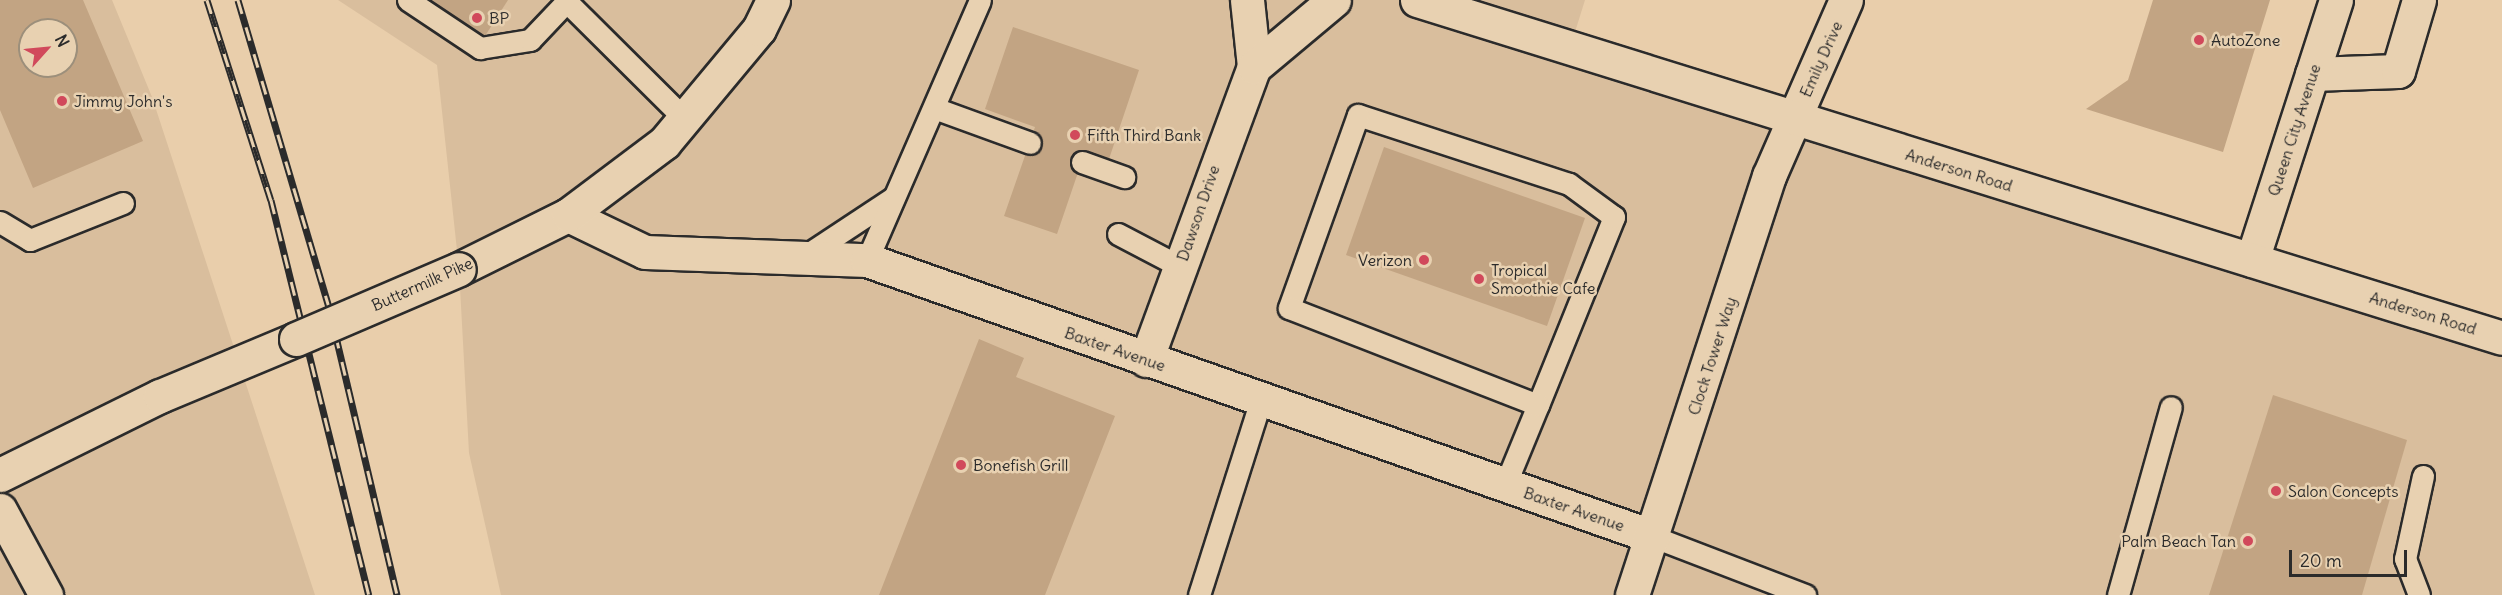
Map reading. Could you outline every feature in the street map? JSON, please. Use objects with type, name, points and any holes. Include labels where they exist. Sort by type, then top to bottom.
[{"type":"street","name":"Buttermilk Pike","points":[[0,475],[160,396],[459,269],[568,215],[664,143],[759,29],[773,0]]},
{"type":"street","name":"Dawson Drive","points":[[1146,360],[1254,67],[1247,0]]},
{"type":"street","name":"Dawson Drive","points":[[1254,67],[1334,0]]},
{"type":"street","name":"Anderson Road","points":[[1417,0],[2502,338]]},
{"type":"street","name":"Emily Drive","points":[[1794,118],[1846,0]]},
{"type":"street","name":"Queen City Avenue","points":[[2252,260],[2336,0]]},
{"type":"street","points":[[2312,74],[2398,71],[2419,0]]},
{"type":"street","name":"Clock Tower Way","points":[[1632,595],[1654,537],[1769,176],[1794,118]]},
{"type":"street","name":"Baxter Avenue","points":[[568,215],[645,252],[808,254],[867,260],[1654,537]]},
{"type":"street","points":[[0,510],[46,595]]},
{"type":"lane","points":[[408,0],[480,48],[530,40],[567,1],[685,119]]},
{"type":"lane","points":[[867,260],[980,0]]},
{"type":"lane","points":[[934,108],[1030,143]]},
{"type":"lane","points":[[1505,485],[1538,405],[1614,218],[1569,184],[1358,115],[1289,308],[1538,405]]},
{"type":"lane","points":[[1082,162],[1124,177]]},
{"type":"lane","points":[[808,254],[894,197]]},
{"type":"lane","points":[[0,222],[30,240],[123,203]]},
{"type":"lane","points":[[1118,234],[1179,266]]},
{"type":"lane","points":[[1198,595],[1261,400]]},
{"type":"lane","points":[[2118,595],[2171,407]]},
{"type":"lane","points":[[2419,595],[2405,559],[2423,477]]},
{"type":"lane","points":[[1654,537],[1806,595]]},
{"type":"shaded area","points":[[0,0],[112,0],[152,97],[315,595],[0,595]]},
{"type":"shaded area","points":[[338,0],[1585,0],[1570,48],[2502,338],[2502,595],[501,595],[469,453],[459,269],[437,65]]},
{"type":"building","points":[[0,0],[83,0],[143,141],[33,188],[0,110]]},
{"type":"building","name":"BP","points":[[430,0],[508,0],[485,36]]},
{"type":"building","name":"AutoZone","points":[[2153,0],[2270,0],[2223,152],[2086,109],[2128,80]]},
{"type":"building","name":"Fifth Third Bank","points":[[1013,27],[1139,70],[1109,159],[1085,152],[1057,234],[1004,216],[1035,127],[985,109]]},
{"type":"building","points":[[1384,147],[1585,218],[1547,326],[1346,255]]},
{"type":"building","points":[[979,339],[1024,358],[1016,377],[1115,416],[1045,595],[879,595]]},
{"type":"building","points":[[2273,395],[2407,440],[2362,595],[2209,595]]},
{"type":"railway","points":[[207,0],[271,200],[369,595]]},
{"type":"railway","points":[[238,0],[329,307],[397,595]]},
{"type":"place","name":"BP","points":[[477,18]]},
{"type":"place","name":"AutoZone","points":[[2199,40]]},
{"type":"place","name":"Jimmy John's","points":[[62,101]]},
{"type":"place","name":"Fifth Third Bank","points":[[1075,135]]},
{"type":"place","name":"Verizon","points":[[1424,260]]},
{"type":"place","name":"Tropical Smoothie Cafe","points":[[1479,279]]},
{"type":"place","name":"Bonefish Grill","points":[[961,465]]},
{"type":"place","name":"Salon Concepts","points":[[2276,491]]},
{"type":"place","name":"Palm Beach Tan","points":[[2248,541]]}]
